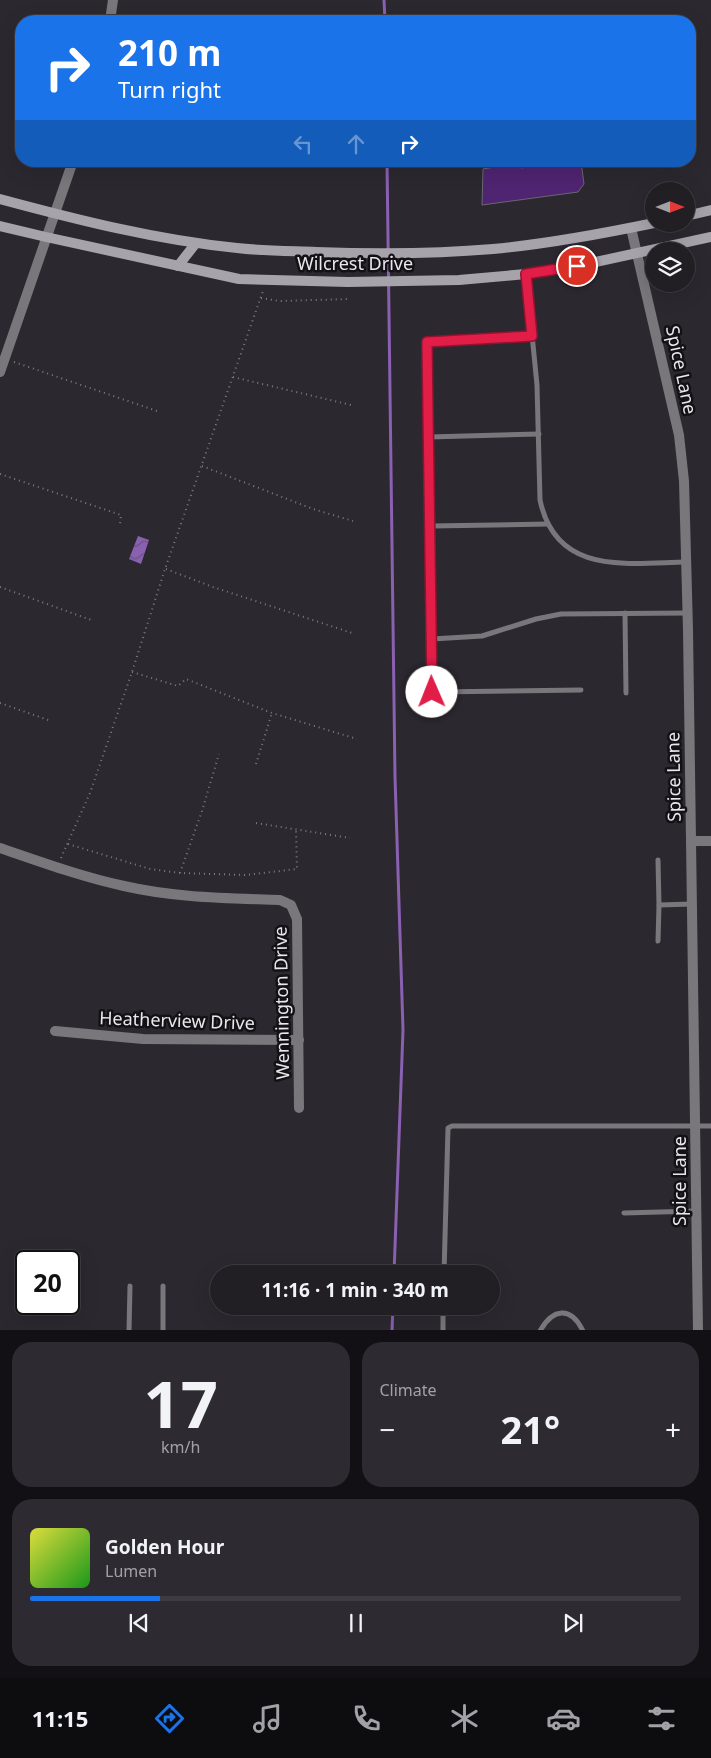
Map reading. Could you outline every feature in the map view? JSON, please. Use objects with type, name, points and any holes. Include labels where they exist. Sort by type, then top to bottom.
[{"type":"main road","name":"Wilcrest Drive","points":[[0,199],[54,213],[196,243],[238,249],[353,253],[415,253],[495,249],[570,239],[645,225]]},
{"type":"main road","points":[[695,214],[711,210]]},
{"type":"main road","name":"Wilcrest Drive","points":[[0,226],[239,279],[354,282],[459,280],[526,274],[577,266],[711,237]]},
{"type":"main road","points":[[178,266],[196,243]]},
{"type":"street","points":[[111,15],[113,0]]},
{"type":"street","points":[[0,372],[71,167]]},
{"type":"street","name":"Spice Lane","points":[[632,228],[679,435],[684,481],[688,613],[698,1330]]},
{"type":"street","points":[[691,841],[711,841]]},
{"type":"street","points":[[0,848],[57,867]]},
{"type":"street","name":"Wennington Drive","points":[[57,867],[126,887],[180,895],[280,900],[291,904],[298,919],[299,1108]]},
{"type":"street","name":"Heatherview Drive","points":[[54,1031],[143,1039],[299,1040]]},
{"type":"lane","points":[[526,274],[537,385],[540,500],[548,524],[558,539],[568,548],[590,559],[617,563],[686,562]]},
{"type":"lane","points":[[532,336],[427,342],[430,437],[432,692],[581,690]]},
{"type":"lane","points":[[430,437],[539,434]]},
{"type":"lane","points":[[431,526],[548,524]]},
{"type":"lane","points":[[625,613],[626,693]]},
{"type":"lane","points":[[432,639],[482,636],[548,616],[688,613]]},
{"type":"lane","points":[[658,860],[658,941]]},
{"type":"lane","points":[[658,905],[692,904]]},
{"type":"lane","points":[[444,1265],[448,1128],[452,1126],[711,1126]]},
{"type":"lane","points":[[624,1213],[696,1211]]},
{"type":"lane","points":[[129,1330],[130,1286]]},
{"type":"lane","points":[[163,1286],[163,1330]]},
{"type":"lane","points":[[540,1330],[546,1320],[556,1313],[567,1313],[578,1320],[583,1330]]},
{"type":"lane","points":[[442,1330],[443,1315]]},
{"type":"path","points":[[57,867],[90,793],[132,672],[165,568],[261,298],[263,280]]},
{"type":"path","points":[[261,298],[279,301],[349,299]]},
{"type":"path","points":[[4,359],[157,411]]},
{"type":"path","points":[[233,377],[351,405]]},
{"type":"path","points":[[202,465],[313,509],[353,521]]},
{"type":"path","points":[[0,474],[121,515],[120,524]]},
{"type":"path","points":[[165,568],[213,587],[355,634]]},
{"type":"path","points":[[0,586],[94,621]]},
{"type":"path","points":[[132,672],[178,686],[186,679],[272,713],[357,739]]},
{"type":"path","points":[[0,703],[51,721]]},
{"type":"path","points":[[256,764],[272,713]]},
{"type":"path","points":[[180,873],[219,754]]},
{"type":"path","points":[[256,823],[350,838]]},
{"type":"path","points":[[68,844],[150,869],[180,873],[246,875],[297,869],[296,830]]},
{"type":"water","points":[[138,536],[149,540],[141,564],[129,559]]},
{"type":"building","points":[[495,167],[582,167],[584,184],[578,192],[482,205],[483,169]]},
{"type":"waterway","points":[[384,0],[385,15]]},
{"type":"waterway","points":[[387,167],[395,777],[403,1030],[394,1265]]},
{"type":"waterway","points":[[392,1330],[393,1315]]},
{"type":"route","points":[[432,692],[427,342],[532,336],[526,274],[577,266]]}]
